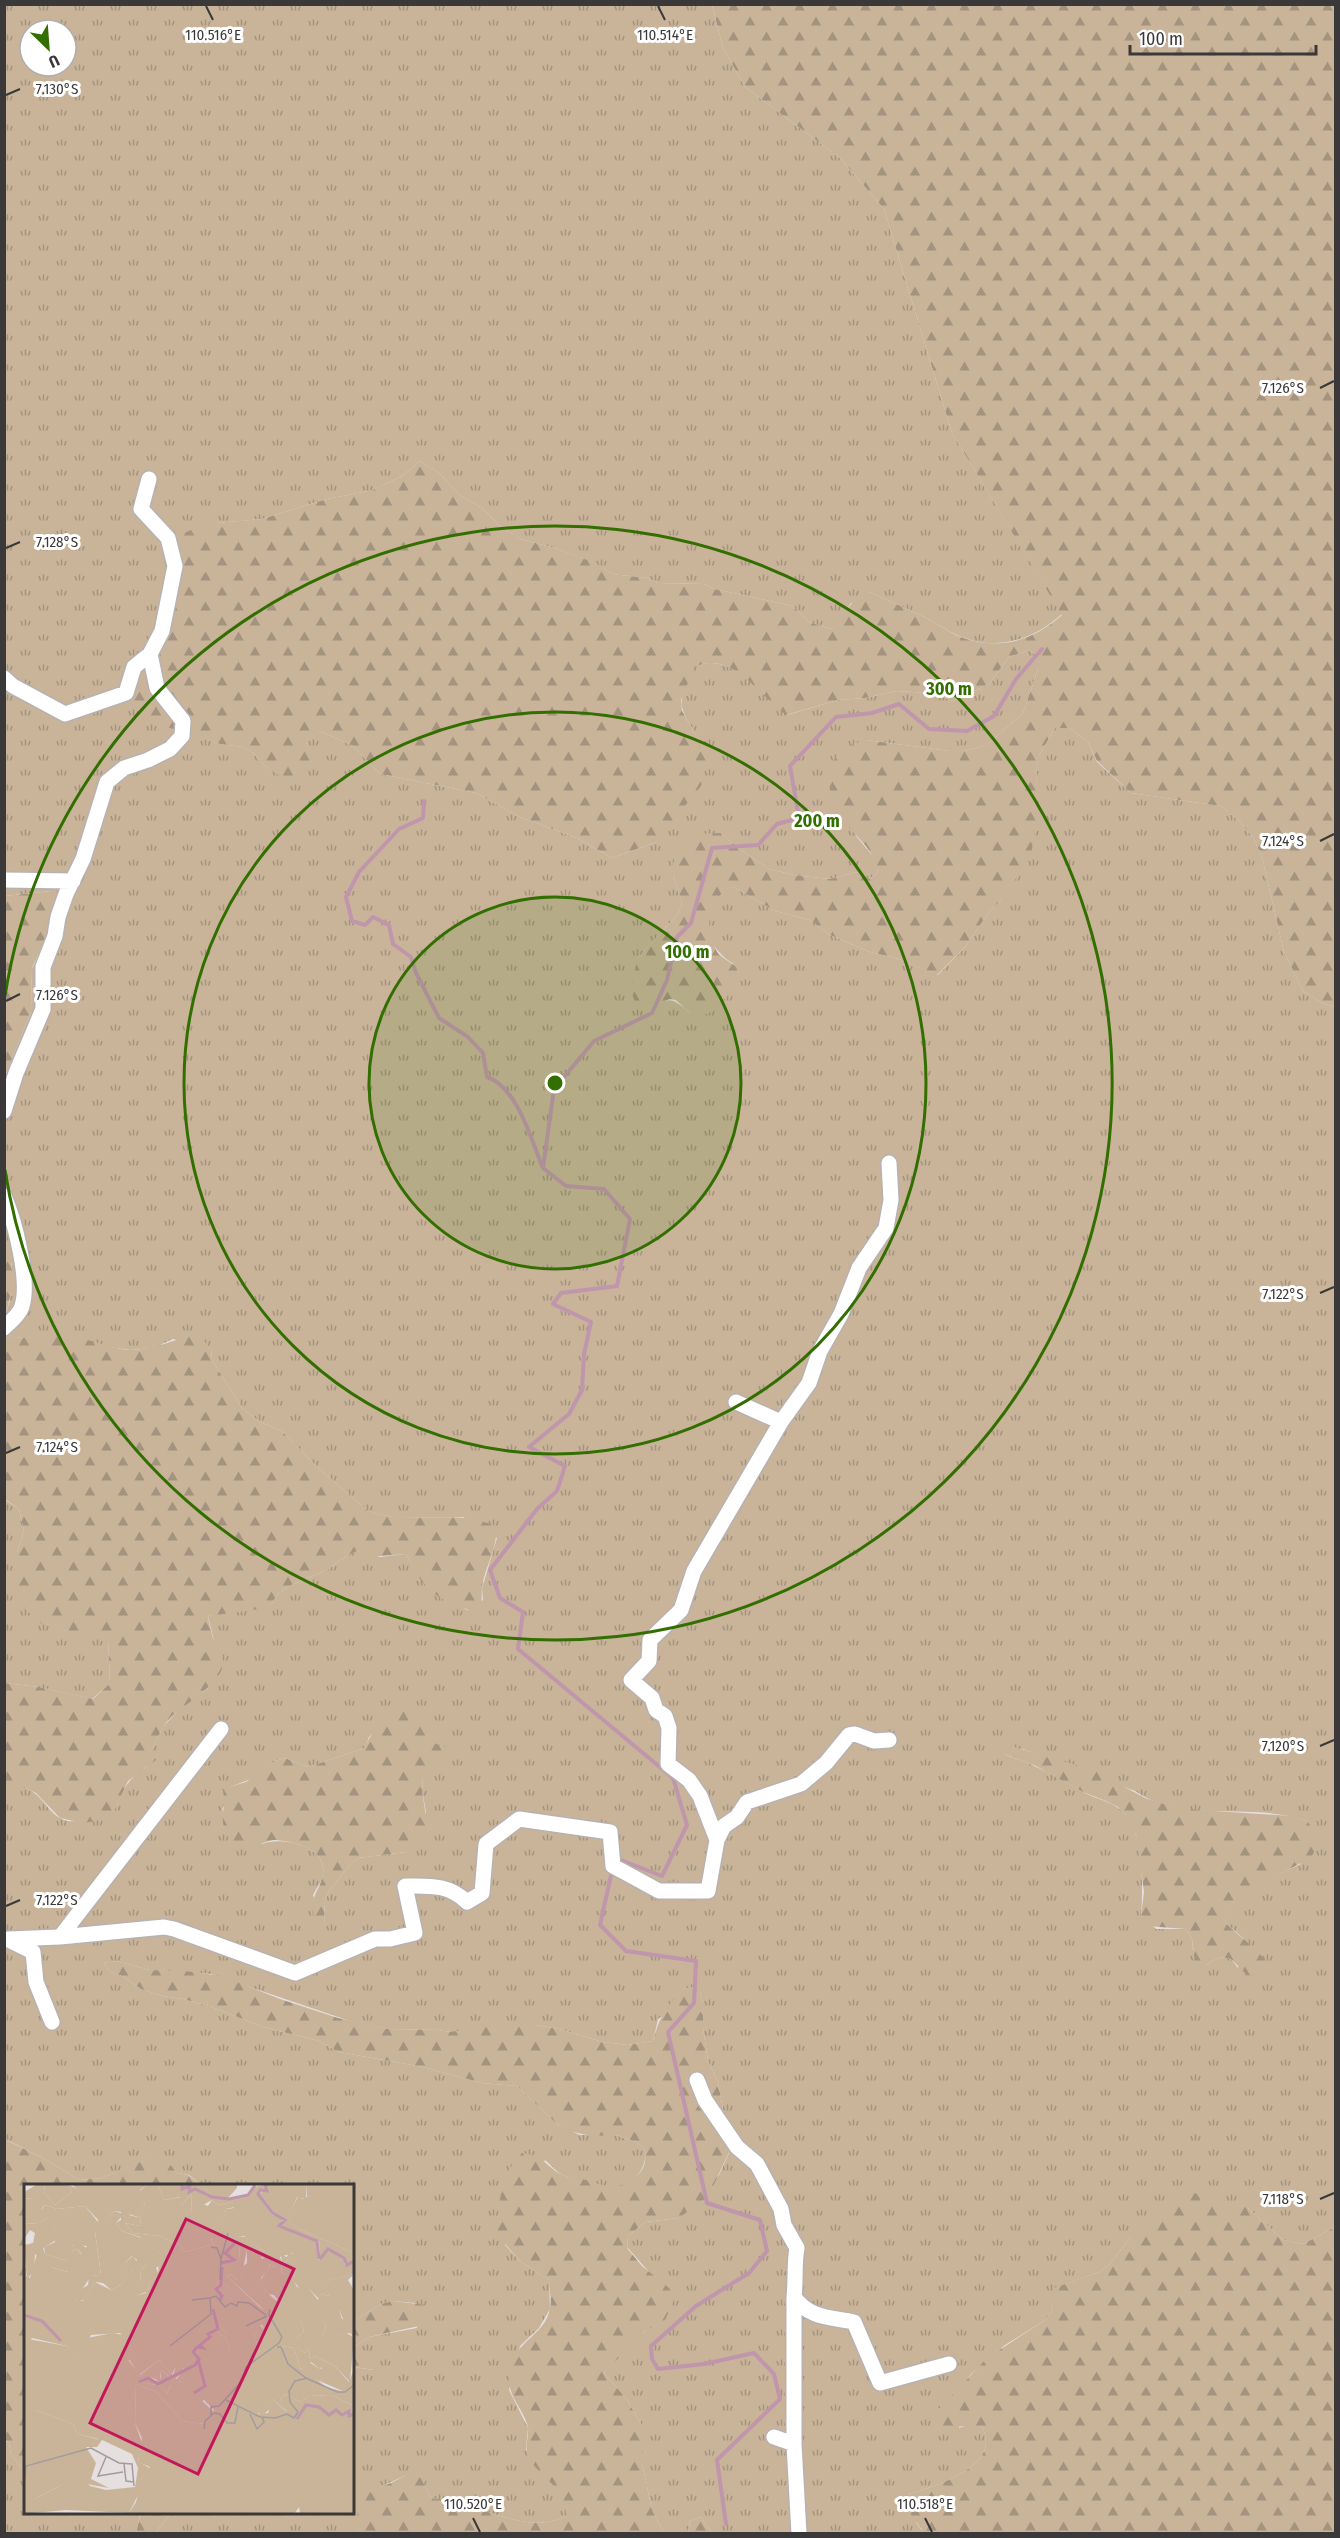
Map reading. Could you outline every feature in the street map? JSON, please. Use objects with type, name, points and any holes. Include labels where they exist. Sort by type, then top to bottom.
[{"type":"street","points":[[4,678],[13,686],[64,714],[126,693],[134,667],[150,654],[162,631],[175,566],[168,538],[141,509],[149,479]]},
{"type":"street","points":[[4,1111],[16,1073],[43,1009],[43,967],[55,936],[66,894],[83,859],[107,783],[124,768],[170,749],[182,736],[183,721],[157,688],[150,654]]},
{"type":"street","points":[[4,880],[73,880]]},
{"type":"street","points":[[717,1840],[700,1796],[689,1780],[668,1764],[669,1728],[665,1716],[656,1710],[652,1698],[631,1680],[649,1661],[650,1640],[681,1610],[694,1571],[781,1422],[809,1383],[820,1352],[841,1314],[859,1268],[886,1228],[891,1200],[889,1163]]},
{"type":"street","points":[[4,1196],[10,1210],[26,1280],[22,1308],[4,1328]]},
{"type":"street","points":[[736,1402],[781,1422]]},
{"type":"street","points":[[60,1937],[221,1729]]},
{"type":"street","points":[[6,1938],[60,1937],[164,1927],[295,1973],[375,1939],[390,1939],[415,1934],[405,1886],[437,1887],[456,1892],[467,1902],[482,1893],[486,1844],[519,1820],[610,1832],[613,1866],[659,1891],[708,1891],[717,1840],[724,1826],[737,1817],[747,1802],[801,1784],[826,1763],[849,1735],[855,1734],[874,1741],[889,1740]]},
{"type":"street","points":[[6,1938],[33,1952],[36,1982],[52,2022]]},
{"type":"street","points":[[697,2080],[705,2100],[737,2147],[758,2164],[781,2209],[784,2225],[797,2248],[794,2256],[797,2273],[794,2297],[794,2444],[799,2534]]},
{"type":"street","points":[[794,2297],[802,2308],[810,2313],[854,2322],[880,2383],[949,2364]]},
{"type":"street","points":[[774,2436],[794,2444]]},
{"type":"green space","points":[[5,5],[712,5],[723,48],[745,87],[840,158],[884,209],[952,433],[1062,614],[1026,637],[999,643],[985,643],[957,635],[925,617],[870,592],[850,604],[842,620],[831,629],[809,622],[793,606],[715,589],[704,584],[658,583],[647,578],[613,574],[592,562],[521,539],[501,527],[482,508],[461,496],[439,473],[420,461],[402,476],[373,490],[327,499],[262,519],[217,523],[171,539],[186,732],[220,744],[243,747],[252,752],[268,769],[306,744],[311,733],[322,732],[353,746],[380,774],[476,793],[520,817],[577,838],[612,858],[656,842],[699,740],[682,705],[684,690],[693,667],[707,663],[720,664],[732,669],[756,686],[787,715],[838,700],[865,698],[896,691],[931,693],[953,701],[989,684],[1009,657],[1030,650],[1038,658],[1038,669],[1023,713],[987,745],[964,751],[950,751],[866,740],[856,836],[877,861],[878,873],[869,879],[858,872],[829,879],[794,875],[769,869],[721,833],[673,875],[682,903],[678,914],[637,959],[645,1008],[669,1000],[678,1003],[690,1013],[734,964],[717,949],[708,929],[711,910],[724,888],[734,887],[775,911],[810,920],[830,935],[870,952],[899,959],[938,975],[966,946],[989,912],[1001,900],[1036,790],[1037,759],[1055,728],[1070,728],[1088,742],[1097,762],[1131,793],[1221,806],[1253,837],[1262,857],[1284,952],[1303,991],[1322,1003],[1335,1007],[1335,2227],[1303,2244],[1283,2240],[1248,2208],[1131,2237],[1109,2265],[1099,2272],[1055,2288],[1052,2311],[1045,2320],[1005,2345],[971,2374],[964,2383],[959,2428],[971,2424],[982,2427],[986,2441],[983,2453],[975,2464],[963,2473],[907,2495],[917,2524],[924,2533],[712,2533],[701,2517],[690,2521],[688,2533],[664,2533],[652,2510],[642,2463],[642,2426],[626,2398],[604,2373],[627,2346],[653,2325],[650,2273],[627,2247],[628,2236],[645,2222],[679,2218],[719,2175],[738,2133],[724,2115],[718,2082],[708,2061],[700,1992],[658,2019],[653,2041],[627,2045],[603,2042],[536,2025],[450,2032],[388,2029],[353,2022],[211,1974],[150,1970],[116,1961],[104,1963],[110,1972],[122,1976],[141,1989],[209,2006],[263,2027],[319,2041],[339,2052],[423,2067],[482,2083],[517,2086],[558,2125],[580,2135],[616,2135],[636,2142],[645,2149],[641,2171],[631,2182],[616,2188],[608,2188],[563,2175],[545,2160],[505,2245],[520,2261],[549,2280],[550,2309],[539,2328],[520,2346],[509,2390],[528,2428],[526,2449],[530,2459],[561,2494],[566,2504],[566,2516],[554,2521],[528,2522],[455,2502],[431,2498],[421,2478],[411,2473],[380,2487],[358,2529],[359,2533],[155,2533],[170,2514],[354,2514],[354,2367],[374,2370],[354,2352],[354,2347],[369,2337],[417,2328],[415,2303],[393,2301],[381,2304],[354,2321],[354,2184],[200,2184],[189,2175],[177,2173],[170,2164],[150,2158],[102,2178],[79,2180],[45,2159],[5,2139],[5,1785],[29,1790],[37,1795],[54,1814],[68,1821],[86,1819],[115,1809],[131,1780],[147,1767],[152,1749],[163,1727],[179,1709],[207,1689],[221,1670],[208,1616],[271,1604],[287,1587],[329,1569],[338,1561],[359,1550],[380,1557],[405,1554],[433,1592],[467,1610],[483,1600],[482,1588],[497,1538],[463,1517],[399,1518],[367,1510],[316,1466],[282,1431],[260,1422],[242,1408],[212,1360],[211,1349],[173,1339],[153,1348],[130,1350],[108,1347],[86,1340],[13,1337],[5,1331],[12,1266],[5,1235],[5,1076],[31,1012],[32,968],[39,958],[50,891],[5,896]],"holes":[[[385,1721],[426,1733],[431,1743],[443,1746],[423,1778],[422,1790],[426,1812],[406,1852],[358,1858],[329,1891],[325,1901],[324,1923],[313,1895],[323,1874],[323,1864],[318,1856],[311,1850],[291,1842],[262,1844],[222,1810],[226,1799],[222,1790],[256,1777],[275,1761],[285,1758],[308,1767],[365,1748],[369,1737]],[[1023,1749],[1135,1791],[1154,1801],[1175,1807],[1286,1815],[1307,1821],[1301,1864],[1250,1889],[1224,1911],[1226,1923],[1244,1939],[1238,1968],[1231,1959],[1220,1957],[1206,1965],[1193,1950],[1192,1939],[1186,1929],[1156,1929],[1141,1916],[1142,1878],[1137,1838],[1133,1826],[1123,1811],[1047,1772],[1004,1754]]]},
{"type":"green space","points":[[712,5],[1335,5],[1335,1007],[1322,1003],[1303,991],[1284,952],[1262,857],[1253,837],[1238,820],[1221,806],[1131,793],[1097,761],[1088,742],[1070,728],[1055,728],[1037,759],[1036,821],[1032,849],[1019,874],[966,946],[937,975],[899,959],[870,952],[830,935],[810,920],[775,911],[734,887],[724,889],[711,913],[709,926],[718,953],[737,969],[739,985],[708,1014],[690,1013],[676,1000],[670,999],[645,1008],[635,1002],[631,991],[637,959],[678,914],[682,903],[673,875],[673,863],[688,839],[699,834],[721,833],[769,869],[794,875],[829,879],[858,872],[869,879],[878,873],[873,856],[840,815],[830,791],[830,769],[835,759],[852,744],[866,740],[950,751],[964,751],[987,745],[1023,713],[1038,669],[1038,658],[1030,650],[1009,657],[989,684],[953,701],[931,693],[896,691],[865,698],[838,700],[786,715],[755,686],[732,669],[720,664],[707,663],[694,667],[681,700],[682,711],[699,740],[707,761],[701,786],[656,842],[612,858],[577,838],[520,817],[476,793],[380,774],[353,746],[322,732],[311,734],[306,744],[310,764],[288,780],[268,769],[252,752],[243,747],[220,744],[164,726],[144,717],[132,704],[133,690],[170,615],[170,539],[205,524],[262,519],[327,499],[373,490],[402,476],[420,461],[439,473],[461,496],[482,508],[501,527],[521,539],[593,562],[613,574],[647,578],[658,583],[704,584],[715,589],[793,606],[809,622],[831,629],[852,603],[870,592],[925,617],[956,635],[985,643],[1012,642],[1026,638],[1062,615],[952,433],[884,209],[840,158],[745,87],[723,48]]},
{"type":"green space","points":[[51,891],[53,908],[49,931],[32,968],[31,1012],[5,1076],[5,896]]},
{"type":"green space","points":[[5,1235],[10,1255],[12,1285],[5,1315]]},
{"type":"green space","points":[[4,1331],[13,1337],[79,1338],[129,1350],[138,1350],[198,1334],[211,1349],[212,1360],[242,1408],[260,1422],[282,1431],[316,1466],[367,1510],[399,1517],[465,1518],[496,1527],[495,1543],[482,1587],[479,1611],[456,1606],[434,1594],[423,1583],[405,1554],[368,1557],[359,1550],[338,1561],[329,1569],[287,1587],[271,1604],[260,1609],[208,1616],[213,1638],[223,1660],[218,1677],[168,1721],[152,1749],[156,1760],[128,1781],[115,1809],[106,1817],[96,1821],[83,1823],[60,1818],[36,1793],[25,1788],[5,1785],[5,1683],[39,1687],[93,1699],[110,1683],[108,1640],[42,1624],[25,1609],[14,1574],[17,1552],[24,1531],[19,1509],[5,1499]]},
{"type":"green space","points":[[4,1499],[19,1509],[24,1531],[17,1552],[63,1630],[108,1639],[110,1683],[92,1699],[39,1687],[5,1683]]},
{"type":"green space","points":[[413,1703],[421,1713],[431,1742],[453,1753],[434,1773],[423,1778],[422,1790],[427,1824],[415,1843],[406,1852],[358,1858],[350,1865],[329,1891],[325,1901],[324,1924],[314,1918],[313,1909],[314,1898],[323,1873],[320,1858],[307,1848],[291,1842],[275,1840],[253,1845],[230,1840],[223,1825],[224,1796],[222,1789],[246,1782],[275,1761],[285,1758],[308,1767],[365,1748],[368,1740],[384,1719],[398,1708]]},
{"type":"green space","points":[[1011,1746],[1093,1770],[1145,1798],[1170,1806],[1292,1816],[1307,1821],[1320,1840],[1311,1858],[1260,1884],[1232,1903],[1225,1911],[1226,1923],[1268,1964],[1272,1972],[1269,1977],[1247,1975],[1231,1959],[1220,1957],[1206,1965],[1195,1962],[1192,1939],[1186,1929],[1146,1926],[1141,1916],[1144,1892],[1136,1835],[1126,1815],[1118,1807],[1083,1792],[1036,1766],[1004,1754]]},
{"type":"green space","points":[[116,1961],[150,1970],[185,1971],[222,1976],[280,1999],[338,2018],[388,2029],[450,2032],[498,2025],[536,2025],[603,2042],[627,2045],[653,2041],[658,2024],[676,1997],[690,1986],[700,1992],[708,2061],[718,2082],[724,2115],[738,2133],[708,2197],[679,2218],[645,2222],[628,2236],[627,2248],[642,2266],[669,2288],[675,2298],[665,2320],[644,2332],[604,2373],[626,2398],[642,2426],[642,2463],[652,2510],[664,2533],[359,2534],[358,2529],[357,2495],[391,2483],[412,2472],[421,2478],[431,2498],[455,2502],[528,2522],[554,2521],[566,2516],[563,2499],[528,2456],[527,2422],[515,2400],[509,2382],[509,2369],[513,2358],[547,2318],[551,2298],[549,2280],[520,2261],[498,2236],[501,2192],[509,2171],[522,2153],[541,2159],[566,2176],[605,2186],[616,2186],[628,2182],[643,2169],[645,2149],[636,2142],[616,2135],[591,2136],[569,2131],[558,2125],[517,2086],[482,2083],[423,2067],[339,2052],[319,2041],[263,2027],[209,2006],[141,1989],[122,1976],[110,1972],[104,1963]]},
{"type":"green space","points":[[4,2139],[45,2159],[79,2180],[102,2178],[149,2158],[160,2158],[170,2164],[177,2173],[188,2175],[200,2184],[24,2184],[24,2471],[11,2454],[9,2443],[5,2440]]},
{"type":"green space","points":[[1188,2192],[1210,2196],[1248,2208],[1283,2240],[1303,2244],[1335,2227],[1335,2533],[924,2533],[905,2506],[907,2495],[963,2473],[975,2464],[983,2453],[986,2441],[982,2427],[943,2426],[937,2424],[934,2414],[987,2358],[1045,2320],[1052,2311],[1054,2288],[1099,2272],[1109,2265],[1131,2237],[1177,2196]]},
{"type":"green space","points":[[393,2301],[426,2305],[433,2314],[428,2324],[369,2337],[354,2347],[354,2321],[381,2304]]},
{"type":"green space","points":[[354,2352],[370,2361],[375,2370],[354,2367]]},
{"type":"green space","points":[[4,2440],[9,2443],[11,2454],[24,2471],[24,2514],[140,2515],[136,2533],[5,2533]]},
{"type":"green space","points":[[139,2514],[170,2514],[155,2533],[136,2533]]},
{"type":"green space","points":[[701,2517],[712,2533],[688,2533],[690,2521]]},
{"type":"waterway","points":[[618,1859],[662,1876],[687,1825],[673,1778],[518,1649],[523,1612],[500,1598],[490,1570],[537,1509],[557,1491],[565,1466],[529,1447],[569,1414],[582,1390],[584,1354],[591,1322],[553,1304],[561,1293],[617,1286],[630,1219],[604,1189],[566,1186],[543,1168],[554,1089],[594,1041],[652,1013],[667,980],[677,937],[691,923],[712,848],[758,845],[777,824],[799,818],[790,766],[836,717],[872,713],[899,704],[929,729],[967,731],[994,716],[1016,679],[1042,649]]},
{"type":"waterway","points":[[424,801],[423,818],[399,829],[359,872],[346,897],[352,921],[365,925],[373,917],[389,925],[393,944],[411,957],[416,973],[439,1018],[468,1037],[483,1053],[487,1077],[507,1091],[515,1102],[542,1166]]},
{"type":"waterway","points":[[612,1871],[600,1925],[626,1951],[696,1961],[694,2003],[668,2032],[707,2203],[760,2220],[767,2251],[749,2273],[696,2306],[651,2346],[652,2359],[658,2369],[704,2364],[754,2353],[774,2374],[780,2399],[717,2460],[726,2524]]}]
